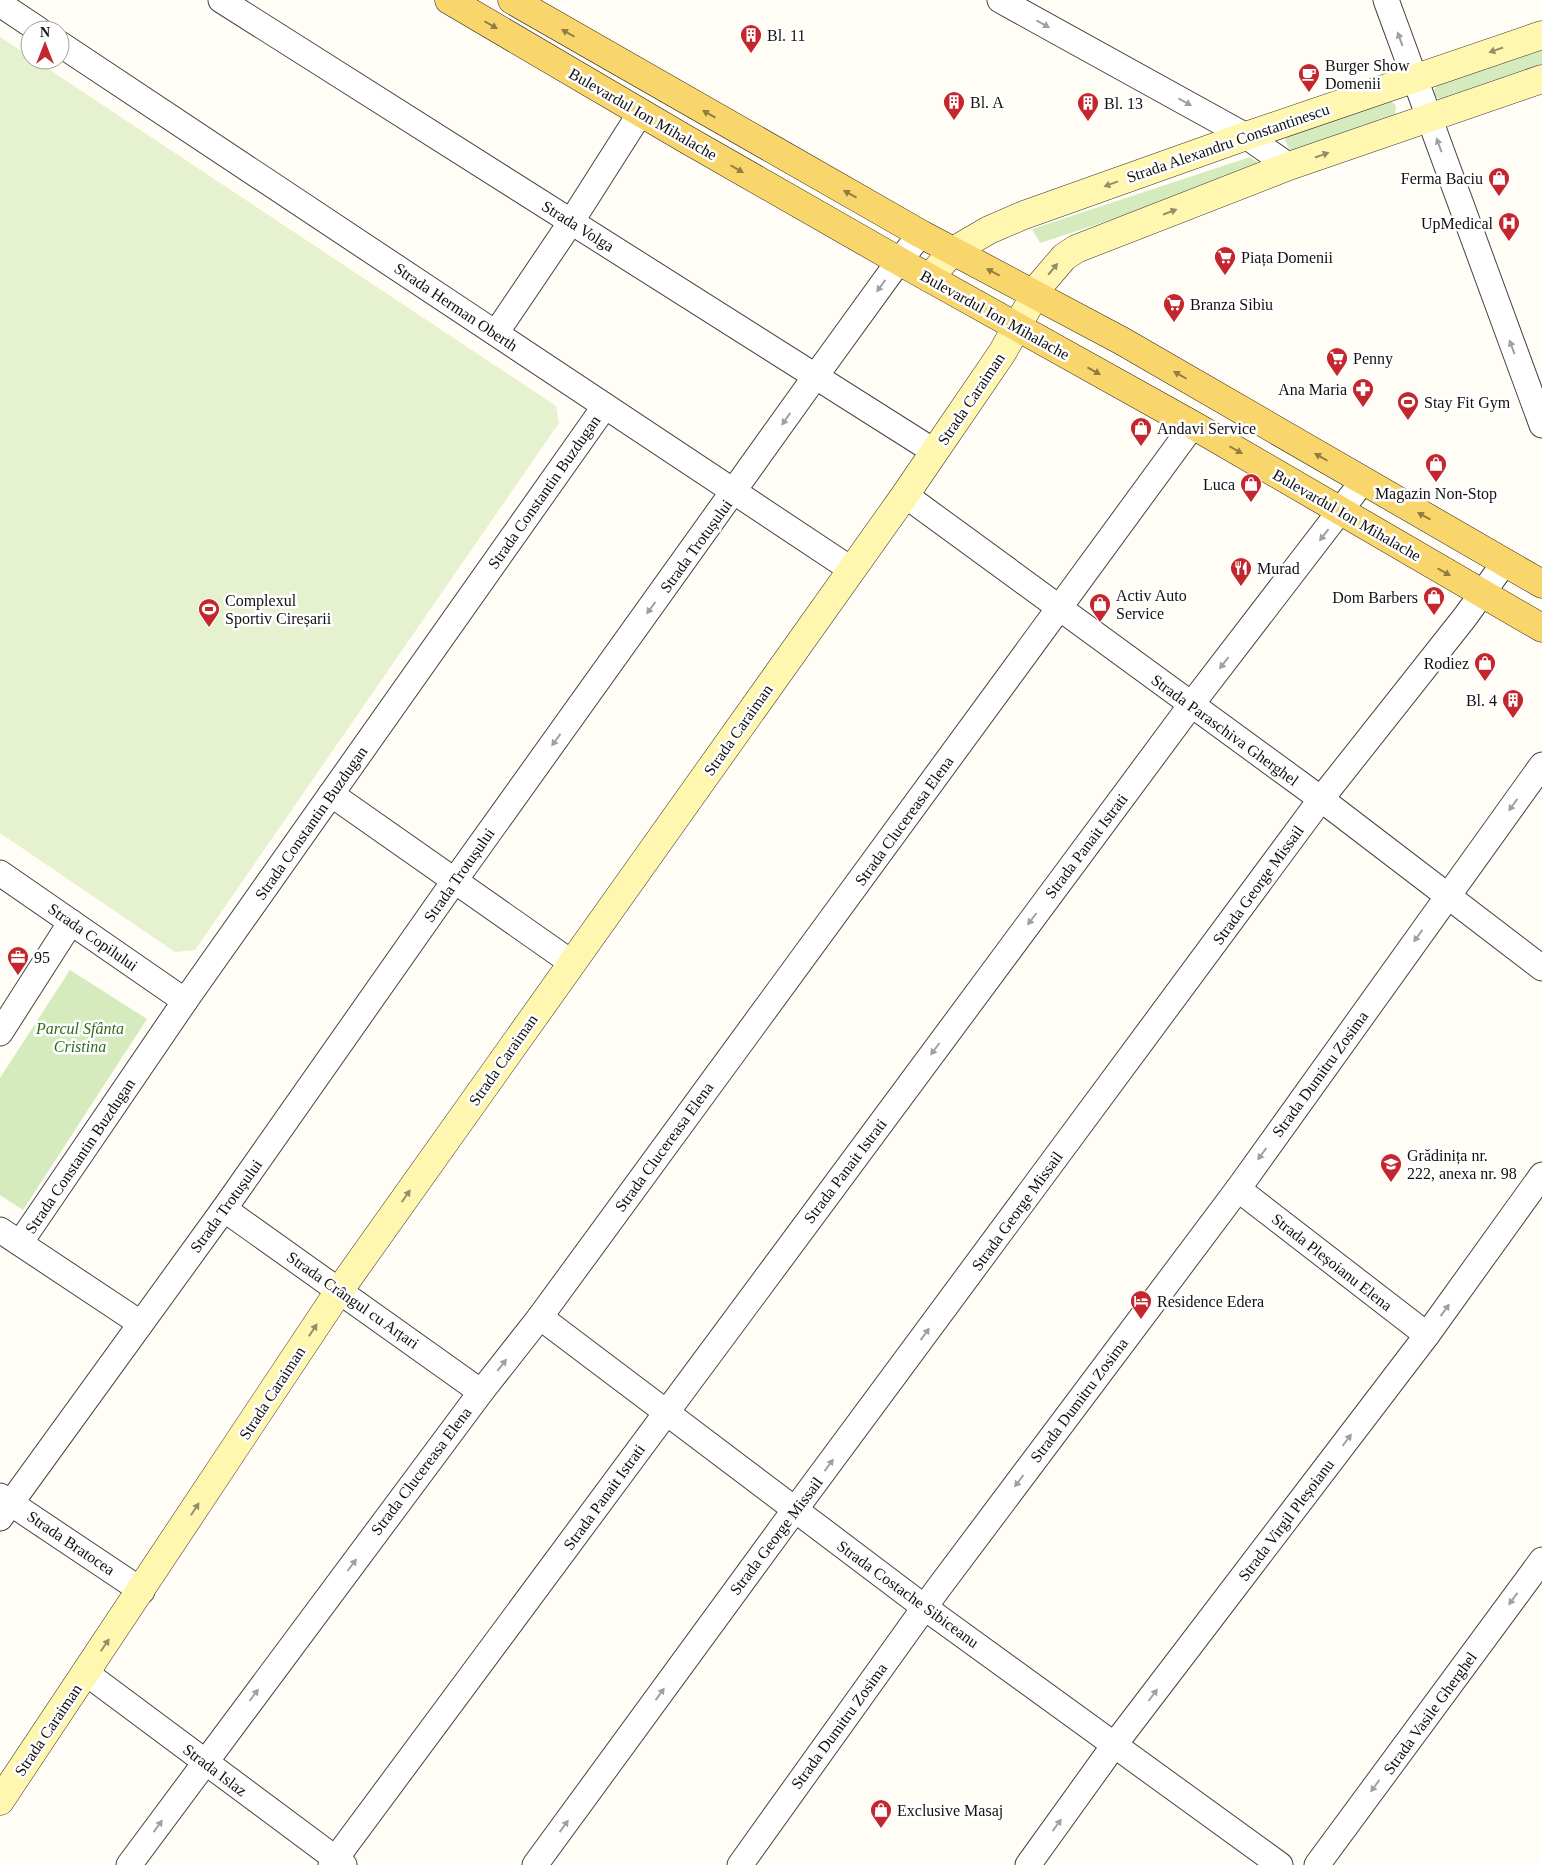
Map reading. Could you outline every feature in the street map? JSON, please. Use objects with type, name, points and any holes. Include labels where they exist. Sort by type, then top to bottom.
[{"type":"main road","name":"Bulevardul Ion Mihalache","points":[[449,0],[898,261],[1194,425],[1542,628]]},
{"type":"main road","name":"Bulevardul Ion Mihalache","points":[[512,0],[921,234],[1122,341],[1542,584]]},
{"type":"street","name":"Strada Volga","points":[[220,0],[815,378],[935,452]]},
{"type":"street","points":[[1000,0],[1246,136],[1289,166]]},
{"type":"street","points":[[1386,0],[1429,118],[1534,381],[1542,425]]},
{"type":"street","points":[[0,4],[24,20]]},
{"type":"street","name":"Strada Alexandru Constantinescu","points":[[929,278],[954,251],[989,230],[1024,215],[1542,34]]},
{"type":"street","name":"Strada Herman Oberth","points":[[70,51],[852,570]]},
{"type":"street","points":[[1018,327],[1053,268],[1076,249],[1289,166],[1542,79]]},
{"type":"street","points":[[496,333],[571,222],[641,112]]},
{"type":"street","name":"Strada Trotușului","points":[[4,1505],[224,1209],[456,880],[735,492],[898,261],[921,234]]},
{"type":"street","name":"Strada Caraiman","points":[[0,1801],[142,1591],[339,1291],[905,495],[1018,327]]},
{"type":"street","name":"Strada Constantin Buzdugan","points":[[10,1236],[185,1000],[605,406]]},
{"type":"street","name":"Strada Clucereasa Elena","points":[[129,1865],[204,1762],[540,1316],[1194,425]]},
{"type":"street","name":"Strada Panait Istrati","points":[[336,1863],[666,1413],[1191,705],[1342,511],[1363,481]]},
{"type":"street","name":"Strada Paraschiva Gherghel","points":[[905,495],[1321,800],[1542,968]]},
{"type":"street","name":"Strada George Missail","points":[[535,1865],[1321,800],[1483,594],[1505,562]]},
{"type":"street","name":"Strada Dumitru Zosima","points":[[740,1865],[924,1607],[1238,1189],[1542,766]]},
{"type":"street","points":[[332,794],[572,963]]},
{"type":"street","name":"Strada Copilului","points":[[0,873],[185,1000]]},
{"type":"street","points":[[0,1033],[72,922]]},
{"type":"street","name":"Strada Virgil Pleșoianu","points":[[1028,1865],[1115,1744],[1427,1335],[1542,1175]]},
{"type":"street","name":"Strada Pleșoianu Elena","points":[[1238,1189],[1427,1335]]},
{"type":"street","name":"Strada Crângul cu Arțari","points":[[224,1209],[481,1392]]},
{"type":"street","points":[[10,1236],[140,1323]]},
{"type":"street","name":"Strada Costache Sibiceanu","points":[[540,1316],[924,1607],[1280,1865]]},
{"type":"street","name":"Strada Bratocea","points":[[4,1505],[142,1591]]},
{"type":"street","name":"Strada Vasile Gherghel","points":[[1317,1865],[1542,1560]]},
{"type":"street","name":"Strada Islaz","points":[[86,1673],[336,1863]]},
{"type":"green space","name":"Complexul Sportiv Cireșarii","points":[[0,37],[20,50],[20,70],[50,70],[556,406],[559,423],[195,950],[175,952],[0,833]]},
{"type":"green space","points":[[1542,49],[1542,69],[1444,103],[1435,96],[1434,90],[1437,86]]},
{"type":"green space","points":[[1390,100],[1396,106],[1395,116],[1293,151],[1289,149],[1285,140],[1288,136]]},
{"type":"green space","points":[[1250,157],[1257,162],[1259,171],[1040,243],[1032,229]]},
{"type":"green space","name":"Parcul Sfânta Cristina","points":[[70,970],[147,1019],[23,1210],[0,1195],[0,1078]]},
{"type":"place","name":"Bl. 11","points":[[751,54]]},
{"type":"place","name":"Burger Show Domenii","points":[[1309,93]]},
{"type":"place","name":"Bl. A","points":[[954,121]]},
{"type":"place","name":"Bl. 13","points":[[1088,122]]},
{"type":"place","name":"Ferma Baciu","points":[[1499,197]]},
{"type":"place","name":"UpMedical","points":[[1509,242]]},
{"type":"place","name":"Piața Domenii","points":[[1225,276]]},
{"type":"place","name":"Branza Sibiu","points":[[1174,323]]},
{"type":"place","name":"Penny","points":[[1337,377]]},
{"type":"place","name":"Ana Maria","points":[[1363,408]]},
{"type":"place","name":"Stay Fit Gym","points":[[1408,421]]},
{"type":"place","name":"Andavi Service","points":[[1141,447]]},
{"type":"place","name":"Magazin Non-Stop","points":[[1436,483]]},
{"type":"place","name":"Luca","points":[[1251,503]]},
{"type":"place","name":"Murad","points":[[1241,587]]},
{"type":"place","name":"Dom Barbers","points":[[1434,616]]},
{"type":"place","name":"Activ Auto Service","points":[[1100,623]]},
{"type":"place","name":"Complexul Sportiv Cireșarii","points":[[209,628]]},
{"type":"place","name":"Rodiez","points":[[1485,682]]},
{"type":"place","name":"Bl. 4","points":[[1513,719]]},
{"type":"place","name":"95","points":[[18,976]]},
{"type":"place","name":"Grădinița nr. 222, anexa nr. 98","points":[[1391,1183]]},
{"type":"place","name":"Residence Edera","points":[[1141,1320]]},
{"type":"place","name":"Exclusive Masaj","points":[[881,1829]]}]
